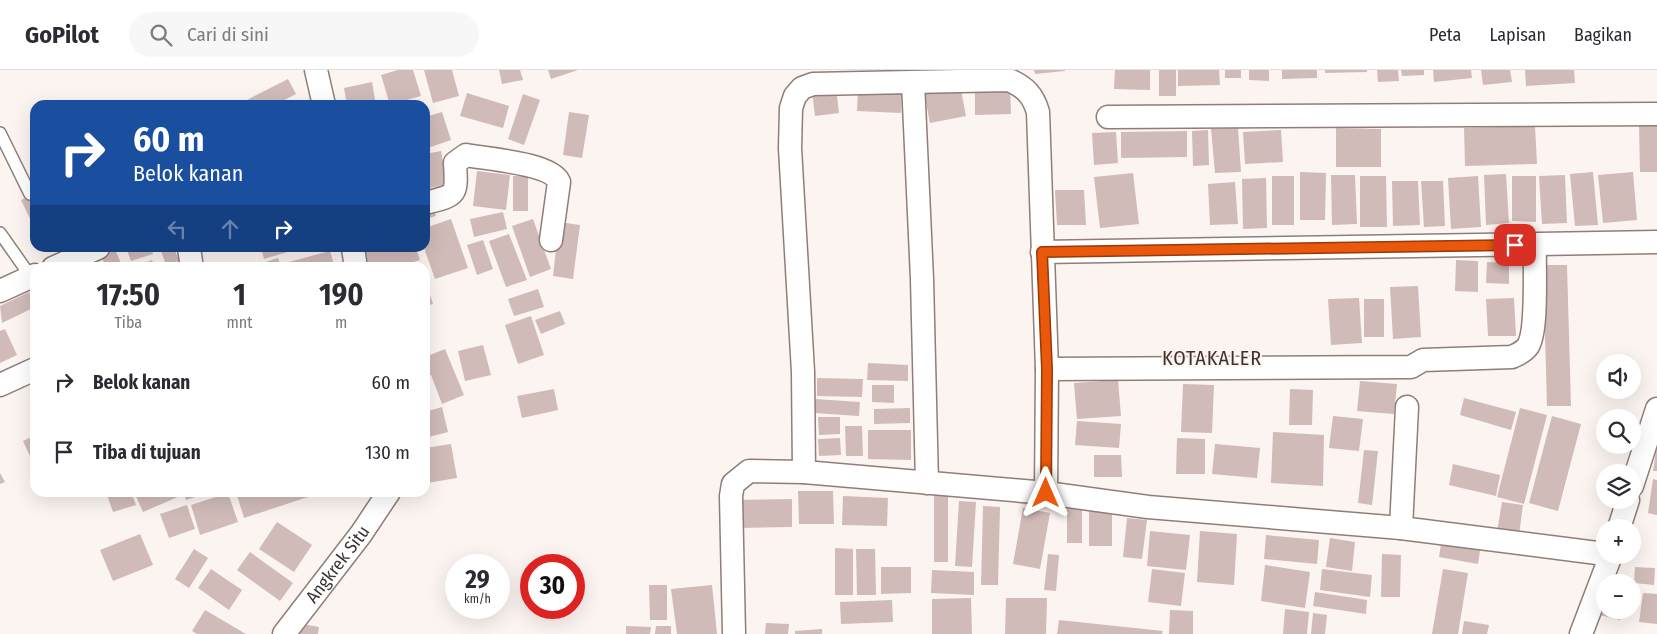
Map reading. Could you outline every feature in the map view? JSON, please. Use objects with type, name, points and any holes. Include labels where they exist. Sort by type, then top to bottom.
[{"type":"street","points":[[316,70],[323,100]]},
{"type":"street","points":[[804,472],[803,372],[790,148],[791,108],[795,96],[802,88],[813,84],[1009,80],[1023,86],[1032,96],[1038,112],[1047,369],[1046,493]]},
{"type":"street","points":[[913,82],[922,279],[927,483]]},
{"type":"street","points":[[1108,117],[1657,114]]},
{"type":"street","points":[[430,202],[447,198],[454,192],[456,188],[455,163],[466,155],[519,164],[549,172],[556,176],[559,182],[551,240]]},
{"type":"street","points":[[1042,252],[1657,242]]},
{"type":"street","points":[[1047,369],[1411,367],[1423,360],[1512,357],[1522,352],[1530,342],[1533,323],[1535,244]]},
{"type":"street","points":[[66,262],[89,252]]},
{"type":"street","points":[[0,291],[30,277]]},
{"type":"street","points":[[0,385],[30,371]]},
{"type":"street","points":[[1401,528],[1407,407]]},
{"type":"street","points":[[1641,467],[1651,446],[1657,409]]},
{"type":"street","points":[[734,634],[731,496],[734,484],[749,471],[804,472],[1046,493],[1148,507],[1401,528],[1596,553]]},
{"type":"street","name":"Angkrek Situ","points":[[284,634],[361,534],[386,497]]},
{"type":"street","points":[[1581,634],[1608,564]]},
{"type":"lane","points":[[0,133],[30,194]]},
{"type":"lane","points":[[0,233],[30,272]]},
{"type":"building","points":[[398,70],[413,70],[421,96],[407,100],[388,100],[381,75]]},
{"type":"building","points":[[424,70],[452,70],[459,96],[433,103]]},
{"type":"building","points":[[499,70],[520,70],[523,80],[502,84]]},
{"type":"building","points":[[548,70],[578,70],[551,79]]},
{"type":"building","points":[[1034,70],[1065,70],[1065,71],[1035,74]]},
{"type":"building","points":[[1115,70],[1150,70],[1150,90],[1114,89]]},
{"type":"building","points":[[1159,70],[1176,70],[1176,96],[1159,96]]},
{"type":"building","points":[[1178,70],[1219,70],[1220,85],[1178,86]]},
{"type":"building","points":[[1225,70],[1241,70],[1241,78],[1225,78]]},
{"type":"building","points":[[1249,70],[1269,70],[1269,81],[1249,80]]},
{"type":"building","points":[[1282,70],[1317,70],[1317,78],[1282,79]]},
{"type":"building","points":[[1325,70],[1367,70],[1367,72],[1325,73]]},
{"type":"building","points":[[1377,70],[1398,70],[1399,81],[1378,82]]},
{"type":"building","points":[[1401,70],[1424,70],[1424,75],[1402,76]]},
{"type":"building","points":[[1433,70],[1471,70],[1472,78],[1434,82]]},
{"type":"building","points":[[1481,70],[1510,70],[1512,82],[1483,85]]},
{"type":"building","points":[[1525,70],[1574,70],[1575,83],[1526,86]]},
{"type":"building","points":[[288,79],[296,94],[285,100],[247,100]]},
{"type":"building","points":[[372,82],[375,100],[346,100],[344,88]]},
{"type":"building","points":[[960,85],[966,116],[930,123],[924,92]]},
{"type":"building","points":[[1010,86],[1011,114],[975,115],[975,87]]},
{"type":"building","points":[[836,88],[839,113],[815,116],[812,91]]},
{"type":"building","points":[[858,88],[902,91],[901,113],[857,111]]},
{"type":"building","points":[[467,93],[509,106],[503,128],[460,116]]},
{"type":"building","points":[[523,94],[540,100],[524,145],[508,139]]},
{"type":"building","points":[[442,112],[451,140],[430,147],[430,116]]},
{"type":"building","points":[[569,112],[589,115],[582,158],[563,155]]},
{"type":"building","points":[[1639,124],[1657,124],[1657,172],[1640,172]]},
{"type":"building","points":[[1535,126],[1537,164],[1465,166],[1464,128]]},
{"type":"building","points":[[1238,128],[1241,172],[1215,173],[1211,129]]},
{"type":"building","points":[[1336,128],[1381,129],[1381,167],[1336,167]]},
{"type":"building","points":[[1208,130],[1209,165],[1193,166],[1192,131]]},
{"type":"building","points":[[1281,130],[1283,162],[1245,164],[1243,132]]},
{"type":"building","points":[[1187,131],[1187,157],[1121,158],[1121,132]]},
{"type":"building","points":[[1116,132],[1118,163],[1094,165],[1092,133]]},
{"type":"building","points":[[441,151],[447,184],[430,188],[430,153]]},
{"type":"building","points":[[477,171],[510,175],[506,210],[473,206]]},
{"type":"building","points":[[1300,172],[1326,173],[1325,220],[1300,220]]},
{"type":"building","points":[[1593,172],[1598,225],[1575,226],[1570,174]]},
{"type":"building","points":[[1633,172],[1637,220],[1603,223],[1598,175]]},
{"type":"building","points":[[1133,173],[1139,224],[1100,228],[1094,177]]},
{"type":"building","points":[[1506,174],[1509,223],[1486,225],[1484,175]]},
{"type":"building","points":[[1331,175],[1355,175],[1357,224],[1332,225]]},
{"type":"building","points":[[1565,175],[1567,223],[1542,224],[1539,176]]},
{"type":"building","points":[[513,176],[528,176],[528,211],[513,211]]},
{"type":"building","points":[[1272,176],[1294,176],[1294,225],[1272,225]]},
{"type":"building","points":[[1360,176],[1386,176],[1387,227],[1360,227]]},
{"type":"building","points":[[1478,176],[1481,227],[1451,229],[1448,178]]},
{"type":"building","points":[[1512,176],[1536,176],[1536,222],[1512,221]]},
{"type":"building","points":[[1266,178],[1267,228],[1243,229],[1242,179]]},
{"type":"building","points":[[1392,181],[1418,181],[1420,225],[1393,226]]},
{"type":"building","points":[[1421,181],[1443,181],[1445,226],[1424,227]]},
{"type":"building","points":[[1235,182],[1238,224],[1210,225],[1208,184]]},
{"type":"building","points":[[1055,190],[1084,190],[1086,225],[1057,225]]},
{"type":"building","points":[[30,196],[30,219],[21,200]]},
{"type":"building","points":[[432,203],[436,216],[430,218],[430,204]]},
{"type":"building","points":[[503,212],[507,229],[474,237],[470,219]]},
{"type":"building","points":[[451,219],[468,268],[435,279],[425,252],[430,252],[430,226]]},
{"type":"building","points":[[533,219],[551,269],[530,277],[512,226]]},
{"type":"building","points":[[559,222],[580,225],[573,279],[553,276]]},
{"type":"building","points":[[509,234],[527,280],[506,287],[489,241]]},
{"type":"building","points":[[483,240],[493,269],[477,275],[467,245]]},
{"type":"building","points":[[108,252],[116,252],[120,262],[104,262],[101,255]]},
{"type":"building","points":[[128,252],[152,252],[153,254],[131,261]]},
{"type":"building","points":[[161,252],[176,252],[179,261],[165,262]]},
{"type":"building","points":[[193,252],[204,252],[194,255]]},
{"type":"building","points":[[262,252],[288,252],[264,259]]},
{"type":"building","points":[[330,252],[333,262],[289,262]]},
{"type":"building","points":[[365,252],[417,252],[420,260],[413,262],[368,262]]},
{"type":"building","points":[[278,258],[279,262],[266,262]]},
{"type":"building","points":[[1456,260],[1478,261],[1478,292],[1455,291]]},
{"type":"building","points":[[1487,262],[1509,263],[1509,284],[1486,283]]},
{"type":"building","points":[[1543,265],[1567,265],[1571,406],[1547,406]]},
{"type":"building","points":[[1418,286],[1421,337],[1393,339],[1390,287]]},
{"type":"building","points":[[538,289],[544,307],[514,316],[508,299]]},
{"type":"building","points":[[29,292],[30,309],[2,323],[0,306]]},
{"type":"building","points":[[1359,298],[1362,343],[1331,345],[1328,299]]},
{"type":"building","points":[[1514,298],[1516,336],[1488,336],[1486,299]]},
{"type":"building","points":[[1364,299],[1384,299],[1384,337],[1364,337]]},
{"type":"building","points":[[560,311],[565,324],[541,334],[535,320]]},
{"type":"building","points":[[531,316],[544,355],[518,364],[505,325]]},
{"type":"building","points":[[5,329],[17,355],[0,363],[0,331]]},
{"type":"building","points":[[483,345],[491,375],[465,381],[458,351]]},
{"type":"building","points":[[445,349],[464,395],[442,404],[430,375],[430,355]]},
{"type":"building","points":[[868,363],[908,365],[908,381],[867,380]]},
{"type":"building","points":[[817,378],[863,379],[862,397],[817,396]]},
{"type":"building","points":[[1118,380],[1121,416],[1077,419],[1074,383]]},
{"type":"building","points":[[1360,381],[1397,384],[1394,414],[1357,411]]},
{"type":"building","points":[[1183,384],[1214,385],[1212,433],[1181,432]]},
{"type":"building","points":[[872,385],[894,385],[894,403],[872,402]]},
{"type":"building","points":[[554,389],[558,410],[522,418],[517,396]]},
{"type":"building","points":[[1290,389],[1313,390],[1312,425],[1289,425]]},
{"type":"building","points":[[1464,398],[1516,412],[1511,430],[1460,415]]},
{"type":"building","points":[[815,399],[860,402],[859,416],[814,413]]},
{"type":"building","points":[[442,407],[448,432],[430,437],[430,411]]},
{"type":"building","points":[[910,408],[910,423],[874,424],[874,409]]},
{"type":"building","points":[[1520,408],[1547,415],[1524,504],[1497,497]]},
{"type":"building","points":[[1333,416],[1363,419],[1359,451],[1329,448]]},
{"type":"building","points":[[1552,416],[1581,424],[1558,511],[1529,503]]},
{"type":"building","points":[[818,417],[840,417],[840,434],[819,435]]},
{"type":"building","points":[[1077,421],[1121,424],[1119,448],[1075,445]]},
{"type":"building","points":[[845,426],[862,426],[863,456],[846,456]]},
{"type":"building","points":[[868,430],[911,430],[911,460],[868,459]]},
{"type":"building","points":[[1273,432],[1324,435],[1323,486],[1271,483]]},
{"type":"building","points":[[30,438],[30,456],[23,441]]},
{"type":"building","points":[[840,438],[841,455],[819,456],[818,439]]},
{"type":"building","points":[[1177,438],[1205,439],[1205,474],[1176,474]]},
{"type":"building","points":[[451,444],[457,478],[430,482],[430,447]]},
{"type":"building","points":[[1215,444],[1260,448],[1257,478],[1212,474]]},
{"type":"building","points":[[1364,450],[1378,451],[1372,505],[1358,503]]},
{"type":"building","points":[[1656,451],[1657,471],[1653,471]]},
{"type":"building","points":[[1094,455],[1121,455],[1122,477],[1094,477]]},
{"type":"building","points":[[1453,464],[1500,475],[1496,496],[1449,485]]},
{"type":"building","points":[[0,473],[5,482],[0,484]]},
{"type":"building","points":[[1653,479],[1657,480],[1657,515],[1648,513]]},
{"type":"building","points":[[798,491],[833,491],[834,524],[799,524]]},
{"type":"building","points":[[934,495],[948,496],[948,562],[934,562]]},
{"type":"building","points":[[843,496],[888,498],[887,526],[842,525]]},
{"type":"building","points":[[108,497],[133,497],[136,505],[113,512]]},
{"type":"building","points":[[136,497],[178,497],[143,512]]},
{"type":"building","points":[[185,497],[195,497],[186,500]]},
{"type":"building","points":[[216,497],[229,497],[238,522],[200,535],[191,505]]},
{"type":"building","points":[[238,497],[308,497],[244,518]]},
{"type":"building","points":[[792,499],[792,527],[739,528],[738,500]]},
{"type":"building","points":[[959,501],[976,502],[972,567],[955,566]]},
{"type":"building","points":[[1502,502],[1523,505],[1519,535],[1497,532]]},
{"type":"building","points":[[187,505],[195,529],[169,538],[160,514]]},
{"type":"building","points":[[983,506],[1000,507],[998,585],[981,585]]},
{"type":"building","points":[[1023,508],[1050,513],[1040,569],[1013,564]]},
{"type":"building","points":[[1067,509],[1082,509],[1082,543],[1067,543]]},
{"type":"building","points":[[1089,509],[1112,509],[1112,546],[1089,546]]},
{"type":"building","points":[[1127,518],[1147,520],[1142,559],[1123,557]]},
{"type":"building","points":[[277,522],[312,545],[294,572],[259,549]]},
{"type":"building","points":[[1150,531],[1190,535],[1186,570],[1147,566]]},
{"type":"building","points":[[1200,531],[1237,534],[1234,585],[1197,582]]},
{"type":"building","points":[[140,534],[153,565],[113,581],[100,550]]},
{"type":"building","points":[[1266,535],[1319,540],[1317,564],[1264,559]]},
{"type":"building","points":[[1330,538],[1355,542],[1352,571],[1326,567]]},
{"type":"building","points":[[1442,538],[1481,544],[1478,564],[1439,557]]},
{"type":"building","points":[[835,548],[853,549],[853,595],[835,595]]},
{"type":"building","points":[[194,549],[208,558],[189,588],[175,579]]},
{"type":"building","points":[[856,549],[875,549],[876,595],[857,595]]},
{"type":"building","points":[[250,552],[293,583],[280,601],[237,570]]},
{"type":"building","points":[[1048,554],[1059,555],[1056,591],[1044,590]]},
{"type":"building","points":[[1382,554],[1401,555],[1400,597],[1381,597]]},
{"type":"building","points":[[1265,565],[1310,572],[1305,608],[1261,601]]},
{"type":"building","points":[[881,567],[911,567],[911,593],[881,594]]},
{"type":"building","points":[[1635,567],[1655,568],[1654,585],[1641,584],[1641,574],[1635,574]]},
{"type":"building","points":[[211,569],[242,590],[229,610],[198,588]]},
{"type":"building","points":[[1152,569],[1185,573],[1181,606],[1148,602]]},
{"type":"building","points":[[1322,569],[1372,575],[1370,597],[1320,590]]},
{"type":"building","points":[[1443,569],[1468,573],[1458,634],[1432,634]]},
{"type":"building","points":[[932,570],[974,572],[974,595],[931,593]]},
{"type":"building","points":[[649,585],[667,585],[667,620],[650,620]]},
{"type":"building","points":[[712,585],[717,634],[677,634],[671,589]]},
{"type":"building","points":[[1315,592],[1367,600],[1366,614],[1313,606]]},
{"type":"building","points":[[1643,593],[1657,594],[1657,624],[1639,622],[1641,619]]},
{"type":"building","points":[[971,598],[972,634],[932,634],[932,599]]},
{"type":"building","points":[[1006,598],[1047,598],[1046,634],[1005,634]]},
{"type":"building","points":[[892,600],[893,622],[841,624],[840,602]]},
{"type":"building","points":[[1285,609],[1309,612],[1307,634],[1283,634]]},
{"type":"building","points":[[205,610],[246,634],[197,634],[192,631]]},
{"type":"building","points":[[1170,610],[1193,611],[1193,634],[1169,634]]},
{"type":"building","points":[[1313,613],[1327,615],[1325,634],[1311,634]]},
{"type":"building","points":[[1059,620],[1163,631],[1162,634],[1057,634]]},
{"type":"building","points":[[1464,621],[1489,625],[1487,634],[1462,634]]},
{"type":"building","points":[[297,623],[319,627],[318,634],[296,634]]},
{"type":"building","points":[[766,623],[789,624],[788,634],[765,634]]},
{"type":"building","points":[[626,626],[651,627],[650,634],[626,634]]},
{"type":"building","points":[[656,626],[671,626],[671,634],[655,634]]},
{"type":"building","points":[[822,629],[822,634],[795,634],[795,631]]},
{"type":"district","name":"KOTAKALER","points":[[1212,358]]},
{"type":"route","points":[[1046,493],[1047,369],[1042,252],[1515,245]]}]
